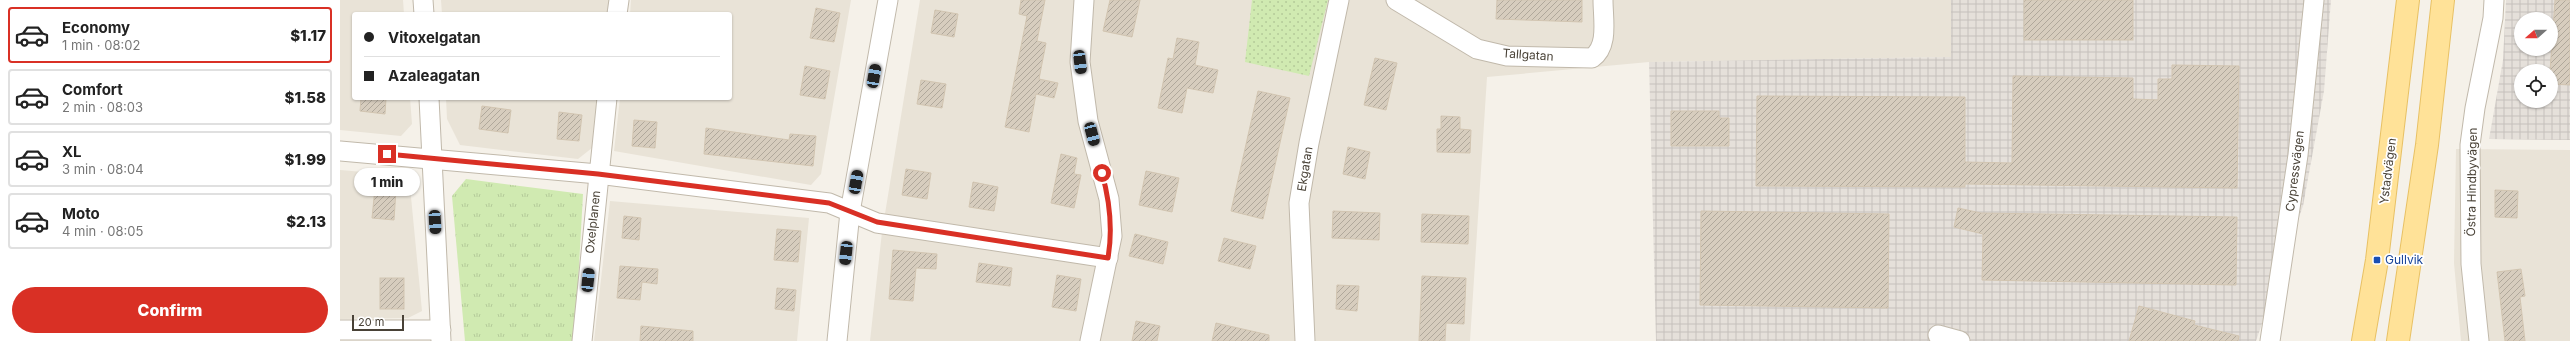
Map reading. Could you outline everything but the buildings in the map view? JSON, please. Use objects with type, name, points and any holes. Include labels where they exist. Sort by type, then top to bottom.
[{"type":"main road","name":"Ystadvägen","points":[[2363,341],[2377,260],[2408,0]]},
{"type":"main road","points":[[2398,341],[2427,145],[2443,0]]},
{"type":"street","points":[[424,0],[424,12]]},
{"type":"street","points":[[617,12],[619,0]]},
{"type":"street","points":[[837,341],[850,212],[888,0]]},
{"type":"street","points":[[1084,0],[1080,62],[1088,120],[1109,199],[1112,236],[1090,341]]},
{"type":"street","name":"Ekgatan","points":[[1305,341],[1299,203],[1309,143],[1339,0]]},
{"type":"street","name":"Tallgatan","points":[[1396,0],[1477,49],[1507,56],[1592,58],[1600,52],[1603,43],[1604,0]]},
{"type":"street","name":"Cypressvägen","points":[[2270,341],[2298,155],[2314,0]]},
{"type":"street","name":"Östra Hindbyvägen","points":[[2479,341],[2471,264],[2470,145],[2475,108],[2493,18],[2494,0]]},
{"type":"street","points":[[340,330],[441,336],[429,100]]},
{"type":"street","name":"Oxelplanen","points":[[582,341],[607,100]]},
{"type":"street","points":[[340,151],[598,174],[829,203],[877,222],[1108,258]]},
{"type":"street","points":[[1938,335],[1960,341]]},
{"type":"shaded area","points":[[340,0],[403,0],[404,12],[352,12],[352,100],[410,100],[412,124],[401,136],[340,130]]},
{"type":"shaded area","points":[[441,0],[610,0],[609,12],[442,12]]},
{"type":"shaded area","points":[[631,0],[851,0],[821,174],[811,185],[614,151],[620,100],[732,100],[732,12],[630,12]]},
{"type":"shaded area","points":[[920,0],[1951,0],[1951,57],[1649,62],[1487,77],[1470,341],[870,341],[882,232]]},
{"type":"shaded area","points":[[1951,0],[2331,0],[2324,91],[2303,206],[2256,341],[1656,341],[1649,62],[1951,57]]},
{"type":"shaded area","points":[[2506,0],[2570,0],[2570,140],[2489,139],[2503,60]]},
{"type":"shaded area","points":[[446,100],[601,100],[597,144],[578,159],[460,145],[447,119]]},
{"type":"shaded area","points":[[2456,149],[2570,150],[2570,341],[2461,341],[2454,263]]},
{"type":"shaded area","points":[[340,170],[409,176],[422,311],[408,318],[340,319]]},
{"type":"shaded area","points":[[610,201],[809,218],[797,341],[594,341]]},
{"type":"green space","points":[[1252,0],[1328,0],[1309,76],[1245,62]]},
{"type":"green space","points":[[466,179],[583,194],[575,338],[573,341],[465,341],[452,196]]},
{"type":"place","name":"Gullvik","points":[[2377,260]]},
{"type":"route","points":[[387,154],[598,174],[829,203],[877,222],[1108,258],[1112,236],[1109,199],[1102,173]]}]
